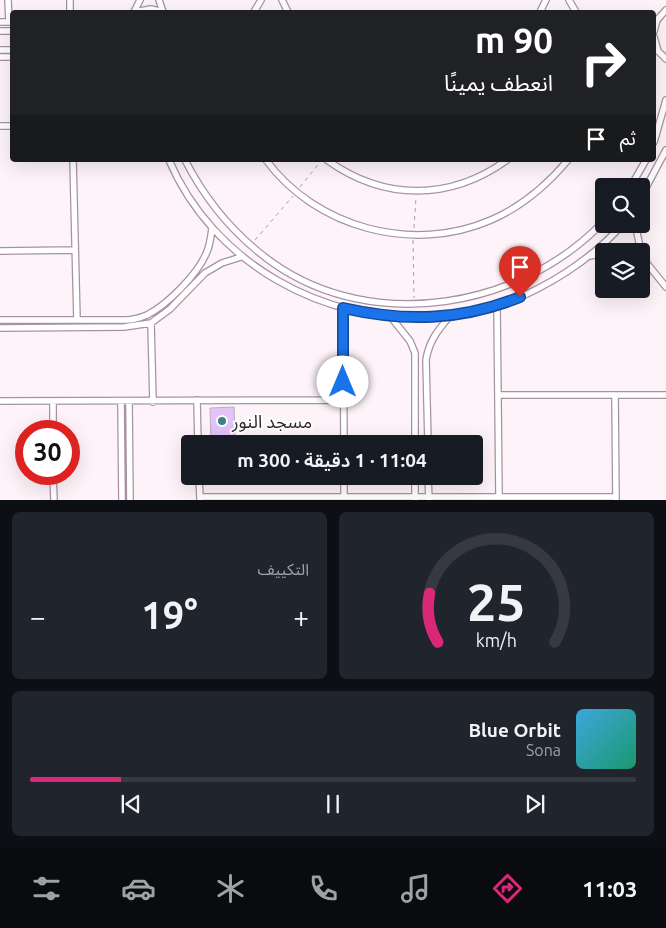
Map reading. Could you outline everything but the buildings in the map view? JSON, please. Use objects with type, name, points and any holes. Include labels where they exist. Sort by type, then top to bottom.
[{"type":"street","points":[[8,0],[10,15]]},
{"type":"street","points":[[657,16],[666,10]]},
{"type":"street","points":[[656,45],[664,57]]},
{"type":"street","points":[[656,135],[666,100]]},
{"type":"street","points":[[650,180],[666,150]]},
{"type":"street","points":[[73,162],[76,320]]},
{"type":"street","points":[[170,162],[186,192],[212,228],[241,256],[276,280],[298,292],[343,308],[390,316],[421,318],[450,316],[497,306],[564,274],[588,257],[614,233]]},
{"type":"street","points":[[186,162],[209,200],[223,218],[250,245],[274,264],[320,287],[363,299],[414,304],[472,297],[540,270],[570,252],[595,229]]},
{"type":"street","points":[[268,162],[296,193],[319,209],[351,224],[372,229],[413,234],[440,234],[465,229],[502,215],[524,201],[546,183],[566,162]]},
{"type":"street","points":[[330,162],[344,172],[367,183],[391,189],[416,191],[436,190],[475,180],[504,162]]},
{"type":"street","points":[[636,178],[645,162]]},
{"type":"street","points":[[0,320],[130,320],[153,312],[179,289],[202,263],[210,246],[212,228]]},
{"type":"street","points":[[0,251],[75,250]]},
{"type":"street","points":[[588,257],[595,255]]},
{"type":"street","points":[[0,328],[124,328],[151,323],[170,309],[205,273],[222,263],[241,256]]},
{"type":"street","points":[[650,268],[666,287]]},
{"type":"street","points":[[497,306],[499,497]]},
{"type":"street","points":[[343,308],[344,435]]},
{"type":"street","points":[[390,316],[410,341],[415,353],[415,435]]},
{"type":"street","points":[[428,435],[426,360],[435,333],[450,316]]},
{"type":"street","points":[[151,323],[153,402]]},
{"type":"street","points":[[499,395],[666,395]]},
{"type":"street","points":[[200,485],[200,499],[344,497],[429,499],[499,497],[616,499],[616,395]]},
{"type":"street","points":[[197,400],[198,435]]},
{"type":"street","points":[[0,401],[343,400]]},
{"type":"street","points":[[53,401],[53,420]]},
{"type":"street","points":[[121,402],[122,500]]},
{"type":"street","points":[[129,402],[130,500]]},
{"type":"street","points":[[54,485],[54,500]]},
{"type":"street","points":[[344,485],[344,497]]},
{"type":"street","points":[[415,485],[415,499]]},
{"type":"street","points":[[428,485],[429,499]]},
{"type":"path","points":[[250,245],[320,162]]},
{"type":"path","points":[[414,304],[413,234],[416,191]]},
{"type":"place","name":"مسجد النور","points":[[222,421]]},
{"type":"route","points":[[343,382],[343,308],[371,314],[421,318],[472,312],[497,306],[520,297]]}]
